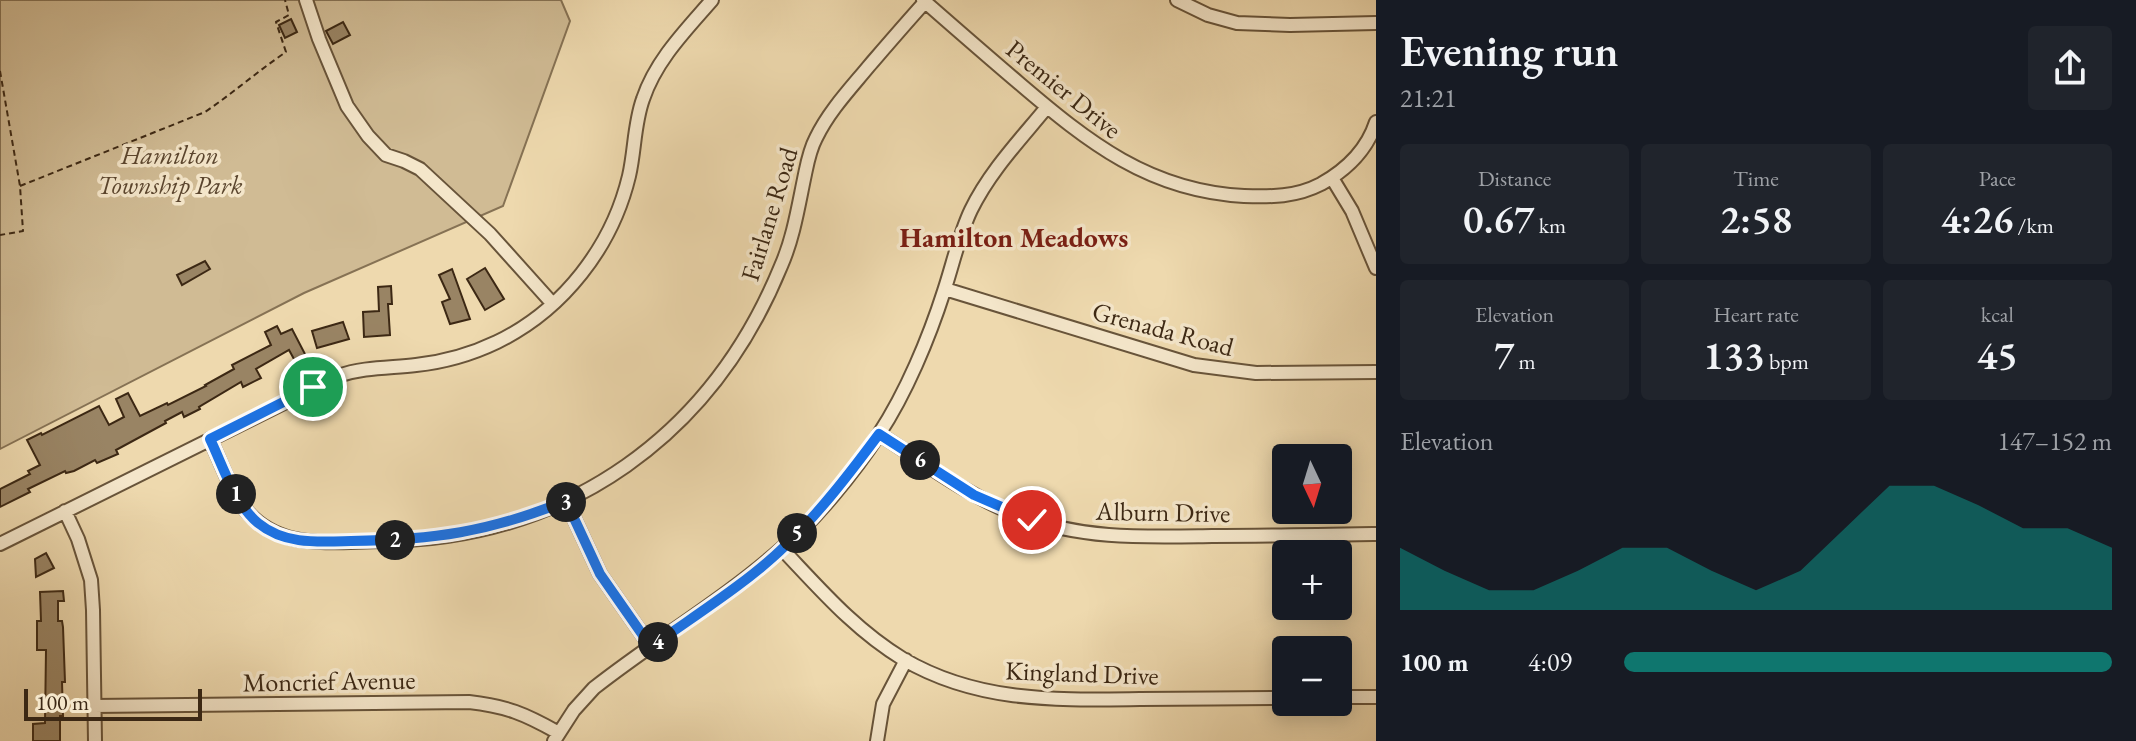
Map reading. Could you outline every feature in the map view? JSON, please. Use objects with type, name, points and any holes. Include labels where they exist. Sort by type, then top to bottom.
[{"type":"street","points":[[306,0],[347,106],[368,136],[386,155],[420,169],[490,234],[552,303]]},
{"type":"street","points":[[0,544],[313,387],[348,373],[440,361],[484,347],[509,336],[531,321],[588,266],[606,237],[630,173],[637,120],[653,75],[668,52],[712,0]]},
{"type":"street","points":[[1177,0],[1208,15],[1237,23],[1376,23]]},
{"type":"street","name":"Premier Drive","points":[[924,1],[1047,107],[1104,151],[1135,168],[1180,185],[1213,193],[1269,197],[1301,192],[1332,178]]},
{"type":"street","name":"Fairlane Road","points":[[210,439],[239,500],[250,515],[269,531],[294,540],[316,542],[406,540],[459,534],[522,518],[566,501],[616,472],[682,419],[723,374],[756,320],[783,262],[809,155],[819,132],[842,97],[924,1]]},
{"type":"street","points":[[556,737],[594,688],[739,584],[782,549],[823,506],[879,434],[920,354],[972,209],[990,177],[1047,107]]},
{"type":"street","points":[[1376,122],[1357,156],[1332,178],[1352,211],[1376,268]]},
{"type":"street","name":"Grenada Road","points":[[945,289],[1194,365],[1256,373],[1376,372]]},
{"type":"street","name":"Alburn Drive","points":[[879,434],[991,504],[1076,532],[1119,537],[1376,534]]},
{"type":"street","points":[[566,501],[600,574],[651,647]]},
{"type":"street","points":[[65,511],[91,580],[95,741]]},
{"type":"street","name":"Kingland Drive","points":[[782,549],[847,617],[877,642],[906,660],[982,690],[1022,698],[1062,700],[1272,698]]},
{"type":"street","points":[[877,741],[883,704],[906,660]]},
{"type":"street","points":[[1352,697],[1376,697]]},
{"type":"street","name":"Moncrief Avenue","points":[[94,706],[469,702],[516,711],[556,737]]},
{"type":"path","points":[[20,186],[205,112],[225,98],[255,72],[286,52],[276,22],[289,15],[285,0]]},
{"type":"path","points":[[0,71],[20,186],[23,231],[0,235]]},
{"type":"green space","name":"Hamilton Township Park","points":[[0,0],[561,0],[570,21],[503,206],[304,293],[0,449]]},
{"type":"building","points":[[291,19],[297,32],[285,38],[279,25]]},
{"type":"building","points":[[343,22],[350,35],[333,44],[326,31]]},
{"type":"building","points":[[205,261],[210,269],[182,285],[177,275]]},
{"type":"building","points":[[485,268],[504,299],[485,310],[467,279]]},
{"type":"building","points":[[452,269],[470,319],[450,324],[442,302],[450,299],[439,275]]},
{"type":"building","points":[[391,286],[392,304],[388,304],[390,335],[364,337],[363,312],[379,311],[378,287]]},
{"type":"building","points":[[343,322],[349,339],[317,348],[312,331]]},
{"type":"building","points":[[277,326],[281,334],[292,329],[306,356],[295,361],[289,350],[256,369],[261,378],[243,387],[241,382],[200,409],[184,417],[182,412],[165,421],[116,450],[118,454],[97,463],[95,460],[74,471],[65,471],[0,507],[0,489],[30,474],[28,471],[40,465],[27,440],[99,406],[109,425],[124,417],[116,399],[128,393],[140,416],[168,405],[206,386],[234,369],[232,365],[271,345],[265,332]]},
{"type":"building","points":[[46,553],[54,568],[36,577],[35,559]]},
{"type":"building","points":[[63,591],[64,601],[58,601],[58,621],[62,621],[63,627],[65,682],[62,682],[60,741],[33,741],[33,724],[45,723],[46,650],[37,650],[37,621],[41,621],[40,592]]},
{"type":"district","name":"Hamilton Meadows","points":[[1014,237]]},
{"type":"route","points":[[313,387],[210,439],[239,500],[256,522],[284,538],[303,541],[422,539],[491,527],[566,501],[600,574],[651,647],[782,549],[823,506],[879,434],[974,495],[1032,520]]}]
